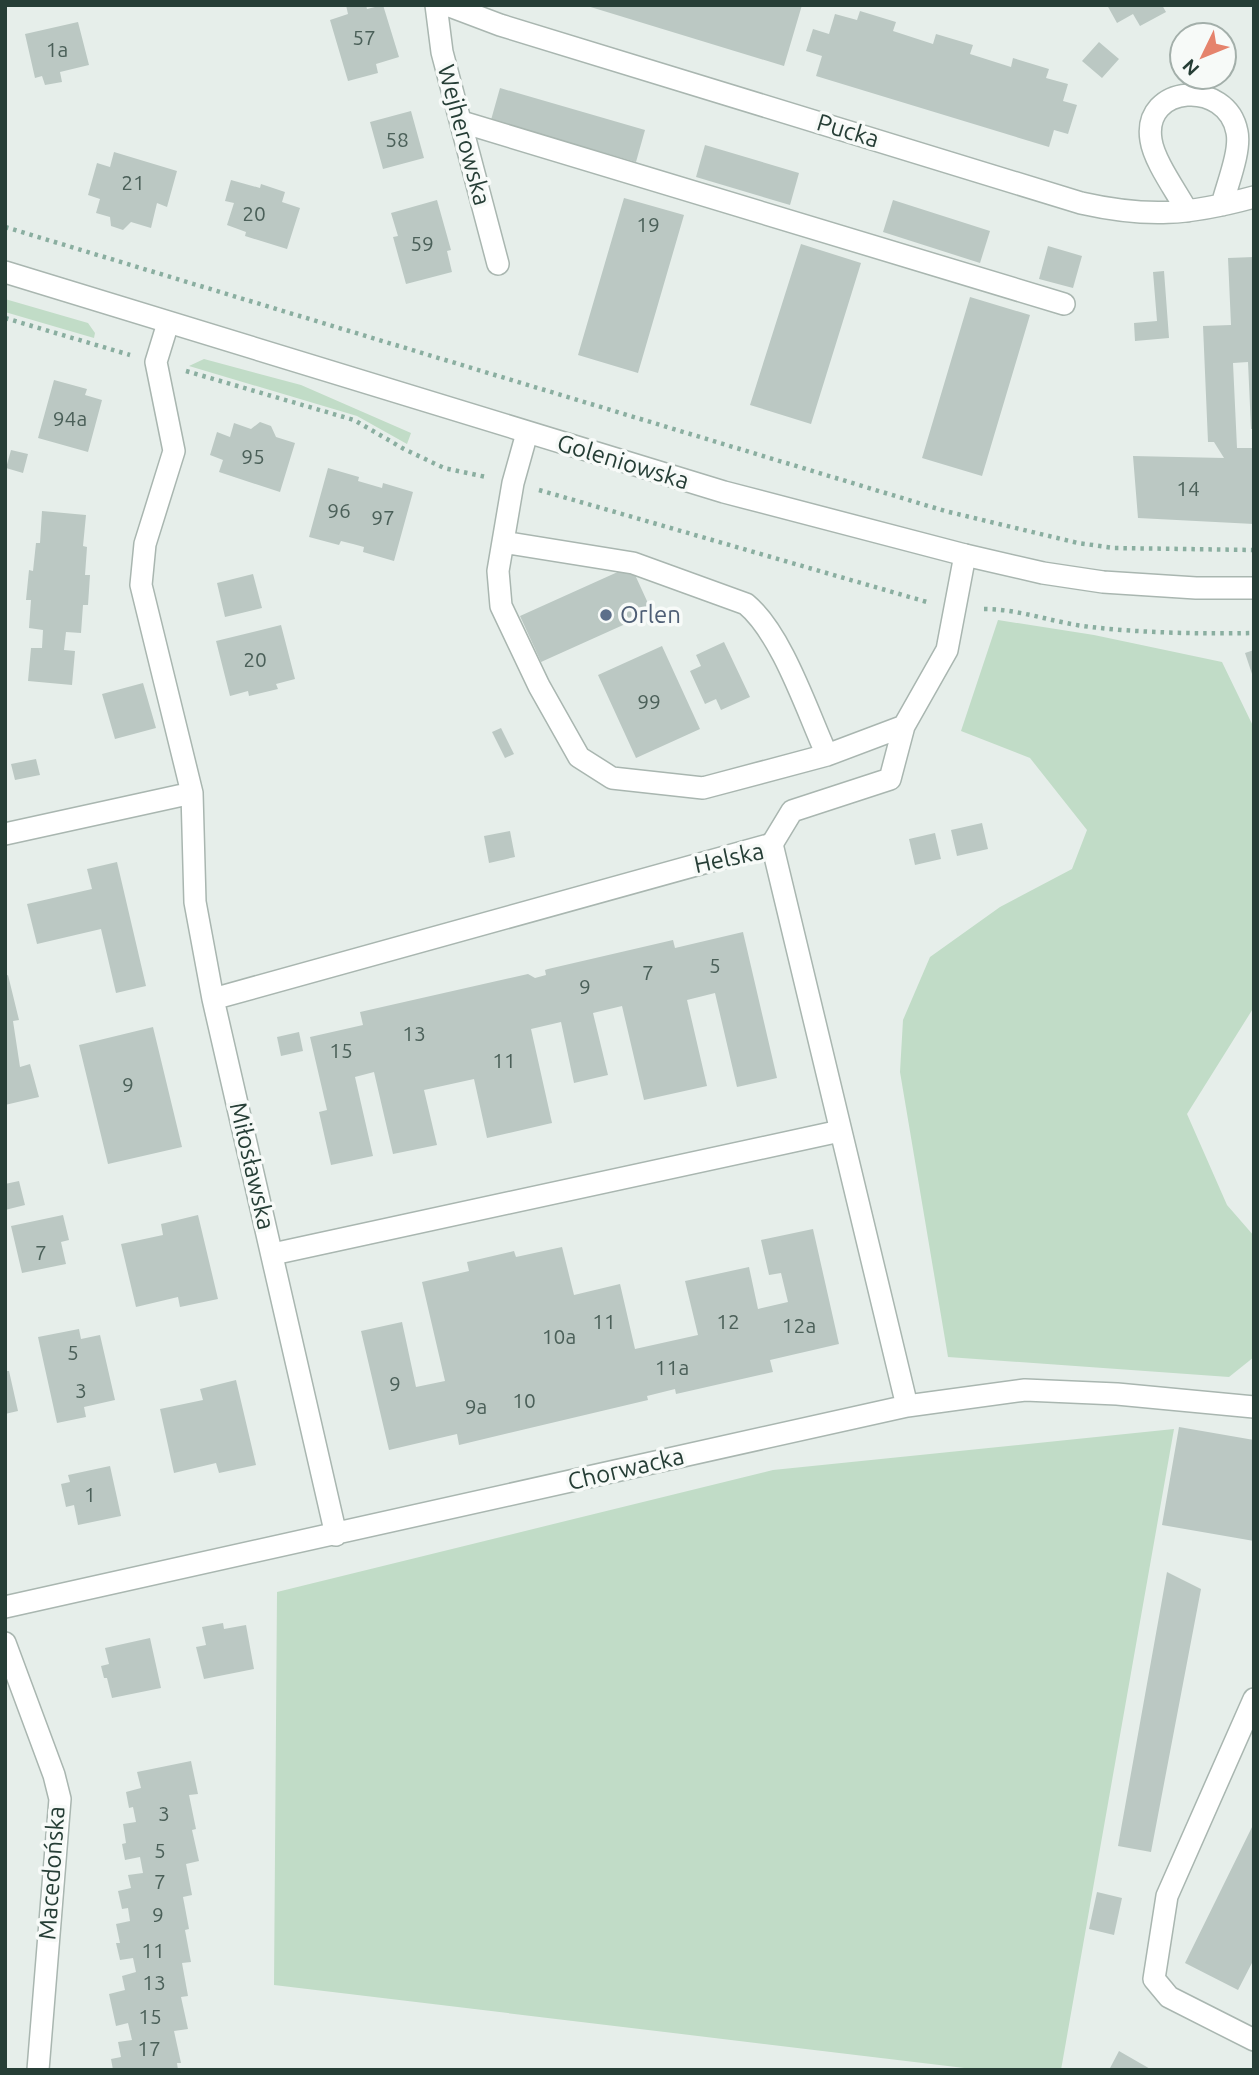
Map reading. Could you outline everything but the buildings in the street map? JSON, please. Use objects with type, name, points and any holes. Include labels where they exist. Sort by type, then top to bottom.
[{"type":"street","name":"Wejherowska","points":[[436,5],[442,51],[498,264]]},
{"type":"street","name":"Pucka","points":[[447,5],[499,25],[1117,211],[1160,214],[1222,205],[1254,197]]},
{"type":"street","points":[[1187,211],[1151,141],[1150,126],[1162,104],[1173,97],[1201,95],[1215,100],[1233,120],[1238,133],[1237,149],[1222,205]]},
{"type":"street","points":[[462,122],[1064,304]]},
{"type":"street","name":"Goleniowska","points":[[5,272],[724,492],[965,555],[1043,573],[1103,582],[1196,588],[1254,588]]},
{"type":"street","name":"Miłosławska","points":[[167,323],[156,362],[174,451],[145,544],[141,585],[192,793],[195,902],[213,999],[336,1535]]},
{"type":"street","points":[[527,433],[513,482],[498,571],[501,606],[539,687],[579,757],[612,778],[704,788],[827,755],[904,726]]},
{"type":"street","points":[[503,542],[633,563],[746,604],[760,616],[774,635],[827,755]]},
{"type":"street","points":[[772,844],[792,811],[890,779],[904,726],[947,650],[965,555]]},
{"type":"street","points":[[5,834],[192,793]]},
{"type":"street","name":"Helska","points":[[213,999],[772,844],[907,1406]]},
{"type":"street","points":[[273,1254],[840,1131]]},
{"type":"street","name":"Chorwacka","points":[[5,1607],[907,1406],[1025,1390],[1117,1394],[1254,1407]]},
{"type":"street","name":"Macedońska","points":[[5,1643],[54,1775],[60,1799],[38,2070]]},
{"type":"street","points":[[1254,1699],[1167,1896],[1154,1979],[1169,1997],[1254,2040]]},
{"type":"path","points":[[5,227],[945,511],[1078,543],[1114,548],[1254,550]]},
{"type":"path","points":[[5,318],[354,419],[404,449],[444,468],[513,482],[955,610],[1007,609],[1045,620],[1091,627],[1254,633]]},
{"type":"green space","points":[[5,299],[88,323],[95,333],[94,338],[5,312]]},
{"type":"green space","points":[[204,359],[301,385],[411,433],[407,444],[357,416],[189,366]]},
{"type":"green space","points":[[998,620],[1094,635],[1222,662],[1254,728],[1254,1007],[1187,1114],[1227,1205],[1254,1236],[1254,1357],[1229,1377],[948,1357],[900,1072],[903,1020],[930,957],[1000,907],[1072,869],[1087,830],[1030,758],[961,731]]},
{"type":"green space","points":[[1174,1429],[1061,2070],[981,2070],[274,1985],[277,1592],[773,1470]]},
{"type":"place","name":"Orlen","points":[[606,615]]}]
